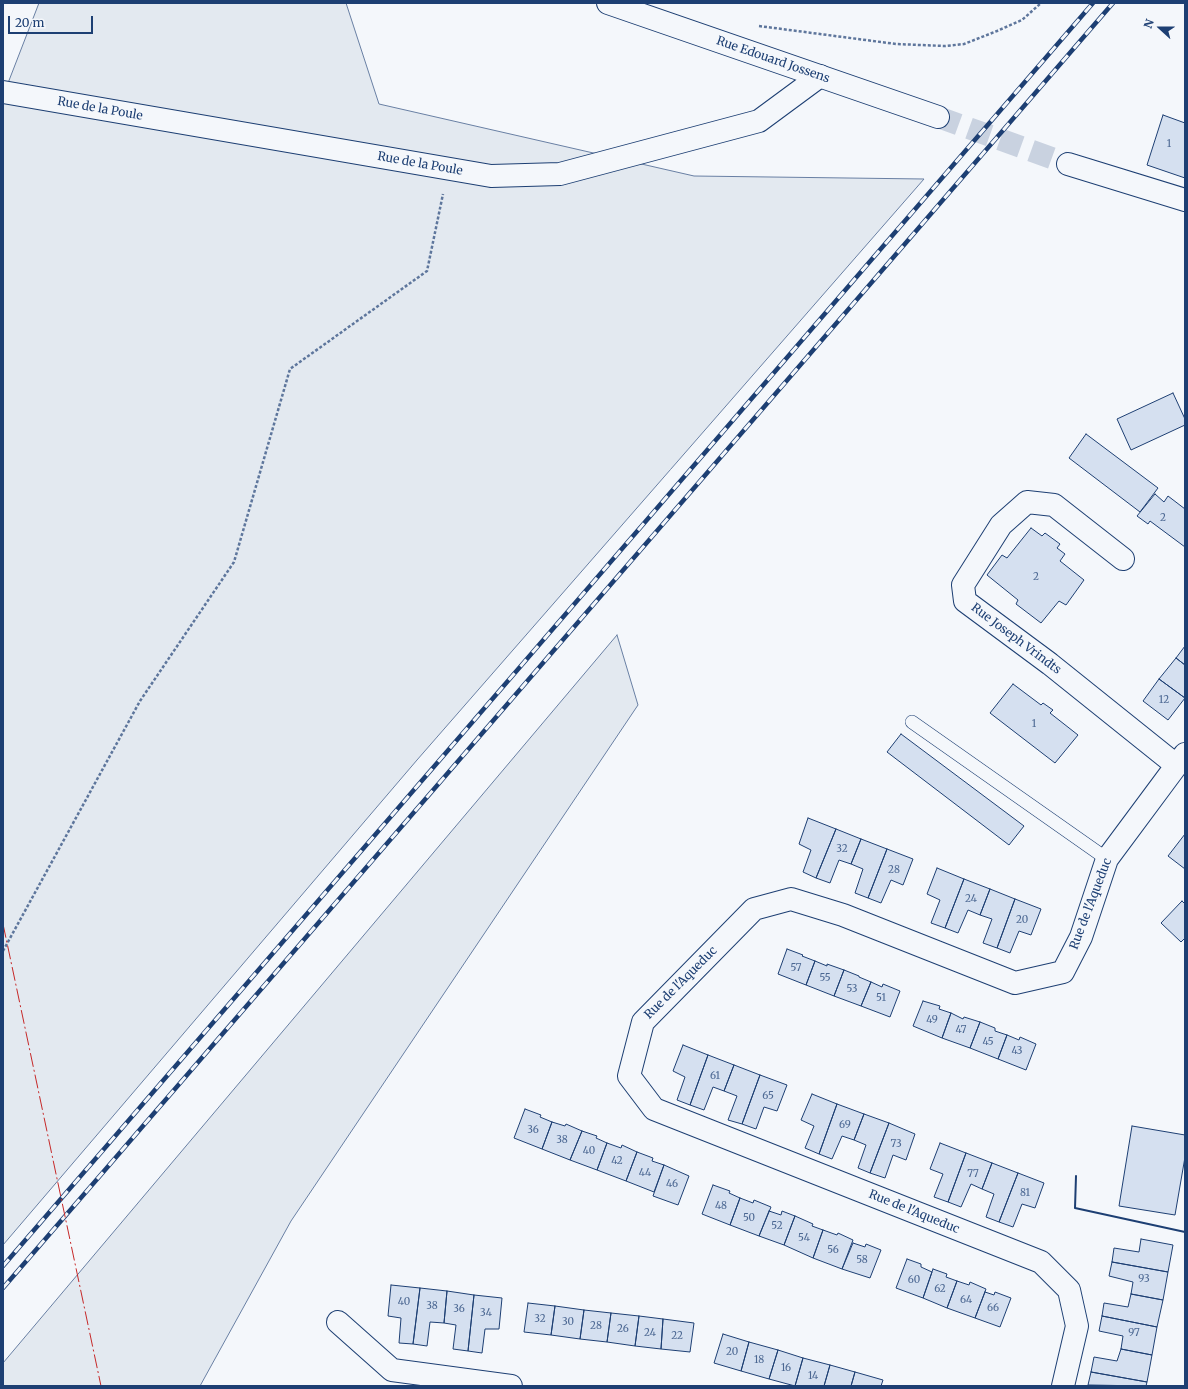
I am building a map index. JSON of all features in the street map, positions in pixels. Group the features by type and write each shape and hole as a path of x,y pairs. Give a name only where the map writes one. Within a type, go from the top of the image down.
{"street":[{"name":"Rue Edouard Jossens","path":"608,3 938,117"},
{"name":"Rue de la Poule","path":"3,92 491,176 560,174 759,121 820,76"},
{"path":"1068,164 1185,200"},
{"name":"Rue Joseph Vrindts","path":"1123,559 1054,505 1027,502 1001,525 984,551 963,585 964,601 1180,760"},
{"name":"Rue de l'Aqueduc","path":"1064,1386 1077,1326 1069,1290 1041,1262 654,1109 629,1076 643,1022 754,909 791,899 843,914 1015,983 1063,972 1081,937 1107,859 1180,760"},
{"path":"338,1322 392,1370 511,1386"}],"lane":[{"path":"912,722 1107,859"}],"path":[{"path":"755,26 896,44 945,46 964,44 1022,20 1041,3"},
{"path":"3,951 140,701 234,562 290,370 427,271 449,169"}],"shaded area":[{"path":"39,3 346,3 379,104 694,176 924,179 417,760 3,1245 3,96"},
{"path":"617,635 638,705 291,1221 200,1386 3,1386 3,1363"}],"building":[{"path":"1163,115 1185,123 1185,178 1147,165"},
{"path":"1173,393 1185,419 1185,425 1131,450 1117,419"},
{"path":"1086,434 1158,488 1140,512 1069,458"},
{"path":"1155,494 1164,502 1168,496 1185,509 1185,547 1150,521 1148,524 1137,516"},
{"path":"1031,528 1042,536 1045,533 1060,544 1057,548 1065,554 1060,561 1084,580 1066,605 1059,601 1041,623 1016,604 1018,600 987,575 1002,555 1007,558"},
{"path":"1185,646 1185,665 1176,658"},
{"path":"1176,658 1185,665 1185,698 1159,679"},
{"path":"1159,679 1185,698 1168,720 1143,701"},
{"path":"1013,684 1041,705 1043,703 1053,710 1050,713 1078,735 1055,763 990,713"},
{"path":"901,734 1024,826 1009,845 887,752"},
{"path":"808,818 836,829 816,878 803,872 811,850 799,844"},
{"path":"836,829 861,839 851,864 839,860 830,883 816,878"},
{"path":"1185,834 1185,869 1168,856"},
{"path":"861,839 887,849 868,898 855,893 863,869 851,864"},
{"path":"887,849 913,859 903,885 891,880 881,903 868,898"},
{"path":"937,868 964,879 945,928 931,923 940,900 927,894"},
{"path":"964,879 990,889 980,915 968,910 958,933 945,928"},
{"path":"990,889 1015,899 997,948 983,943 992,919 980,915"},
{"path":"1015,899 1041,909 1031,935 1019,931 1010,953 997,948"},
{"path":"1182,901 1185,904 1185,938 1181,942 1161,923"},
{"path":"787,949 815,961 806,985 778,974"},
{"path":"815,961 827,966 827,964 844,970 834,996 806,985"},
{"path":"844,970 871,982 861,1006 834,996"},
{"path":"871,982 882,987 883,984 900,991 890,1017 861,1006"},
{"path":"923,1001 940,1006 939,1009 951,1013 942,1038 913,1026"},
{"path":"951,1013 963,1019 964,1017 980,1022 970,1048 942,1038"},
{"path":"980,1022 995,1028 995,1031 1007,1035 998,1059 970,1048"},
{"path":"1007,1035 1019,1040 1020,1037 1036,1044 1026,1070 998,1059"},
{"path":"683,1045 708,1055 690,1105 677,1100 685,1077 673,1071"},
{"path":"708,1055 734,1065 724,1091 713,1087 704,1110 690,1105"},
{"path":"734,1065 760,1075 742,1124 728,1120 737,1096 724,1091"},
{"path":"760,1075 787,1085 777,1111 764,1107 756,1129 742,1124"},
{"path":"812,1094 837,1104 819,1154 805,1148 814,1126 801,1120"},
{"path":"837,1104 864,1114 854,1140 842,1136 832,1159 819,1154"},
{"path":"525,1109 541,1115 540,1117 552,1122 542,1149 514,1138"},
{"path":"864,1114 889,1123 870,1173 858,1168 866,1145 854,1140"},
{"path":"552,1122 565,1126 566,1124 582,1131 570,1160 542,1149"},
{"path":"889,1123 915,1134 906,1160 893,1155 885,1178 870,1173"},
{"path":"1132,1126 1185,1135 1185,1157 1175,1215 1119,1206"},
{"path":"582,1131 597,1136 596,1138 607,1143 597,1170 570,1160"},
{"path":"607,1143 621,1148 622,1145 637,1152 626,1181 597,1170"},
{"path":"940,1143 966,1153 948,1202 934,1197 943,1174 930,1169"},
{"path":"637,1152 653,1158 652,1161 664,1165 654,1192 626,1181"},
{"path":"966,1153 992,1163 982,1189 971,1184 961,1207 948,1202"},
{"path":"992,1163 1018,1173 999,1222 986,1217 994,1194 982,1189"},
{"path":"664,1165 689,1176 678,1205 653,1196"},
{"path":"1018,1173 1044,1183 1035,1208 1022,1204 1013,1227 999,1222"},
{"path":"713,1185 730,1191 729,1193 740,1198 730,1225 702,1214"},
{"path":"740,1198 753,1203 754,1200 771,1207 759,1236 730,1225"},
{"path":"769,1211 781,1215 782,1211 795,1216 784,1245 759,1236"},
{"path":"795,1216 813,1224 812,1226 823,1230 813,1258 784,1245"},
{"path":"823,1230 837,1235 838,1233 853,1240 842,1269 813,1258"},
{"path":"1141,1239 1173,1245 1168,1272 1112,1262 1114,1248 1139,1252"},
{"path":"853,1243 865,1247 866,1244 881,1250 870,1278 842,1269"},
{"path":"907,1259 921,1264 921,1267 932,1272 923,1298 896,1288"},
{"path":"1112,1262 1168,1272 1163,1300 1131,1294 1133,1282 1109,1276"},
{"path":"933,1269 947,1274 946,1277 957,1281 947,1308 923,1298"},
{"path":"957,1281 969,1285 970,1282 986,1289 975,1318 947,1308"},
{"path":"391,1285 420,1288 413,1344 399,1343 401,1318 388,1316"},
{"path":"420,1288 447,1291 444,1323 430,1322 427,1346 413,1344"},
{"path":"447,1291 474,1295 468,1351 453,1349 456,1325 444,1323"},
{"path":"985,1292 994,1295 995,1292 1011,1298 1000,1327 975,1318"},
{"path":"1131,1294 1163,1300 1157,1327 1102,1316 1104,1303 1128,1307"},
{"path":"474,1295 502,1298 499,1329 485,1329 482,1353 468,1351"},
{"path":"528,1303 555,1306 551,1335 524,1332"},
{"path":"555,1306 584,1310 580,1339 551,1335"},
{"path":"584,1310 611,1313 607,1342 580,1339"},
{"path":"611,1313 639,1316 635,1346 607,1342"},
{"path":"639,1316 663,1319 661,1349 635,1346"},
{"path":"1102,1316 1157,1327 1152,1355 1121,1349 1123,1336 1099,1331"},
{"path":"663,1319 694,1323 690,1352 661,1349"},
{"path":"723,1334 749,1342 741,1371 714,1363"},
{"path":"749,1342 778,1350 769,1379 741,1371"},
{"path":"1121,1349 1152,1355 1147,1382 1091,1372 1094,1357 1117,1361"},
{"path":"778,1350 803,1358 795,1386 769,1379"},
{"path":"803,1358 830,1365 824,1386 795,1386"},
{"path":"830,1365 855,1372 851,1386 824,1386"},
{"path":"855,1372 883,1380 881,1386 851,1386"},
{"path":"1091,1372 1147,1382 1146,1386 1088,1385"}],"tunnel":[{"path":"938,117 1068,164"}],"railway":[{"path":"3,1266 1093,3"},
{"path":"3,1288 1113,3"}],"wall":[{"path":"1076,1176 1075,1208 1185,1232"}],"power":[{"path":"3,924 101,1386"}]}
